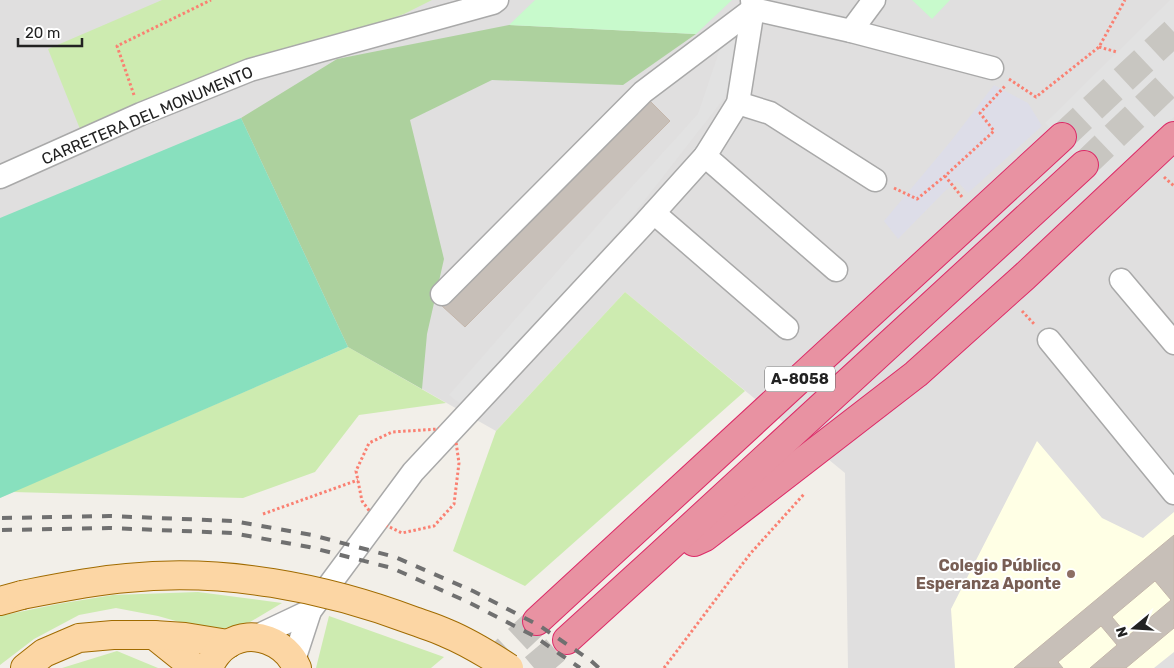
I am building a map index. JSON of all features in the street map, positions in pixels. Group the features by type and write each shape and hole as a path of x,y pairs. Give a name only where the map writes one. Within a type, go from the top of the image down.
{"highway":[{"path":"656,559 705,537 916,374 1024,277 1174,136"},
{"name":"A-8058","path":"537,621 1062,137"},
{"name":"A-8058","path":"566,640 1084,165"}],"main road":[{"path":"11,598 74,584 128,578 185,575 233,578 280,584 336,595 394,613 446,633 509,668"},
{"path":"24,668 44,654 79,638 113,635 154,635 185,637 228,644"},
{"path":"154,635 195,668"},
{"path":"208,668 215,655 228,644 241,638 255,637 270,640 284,649 295,664"}],"street":[{"name":"CARRETERA DEL MONUMENTO","path":"0,177 141,114 250,70 492,3 497,0"},
{"path":"851,31 874,0"},
{"path":"752,4 1002,74"},
{"path":"295,664 310,611 413,472 705,156 738,103 752,4"},
{"path":"442,294 643,92 752,4"},
{"path":"738,103 770,113 876,180"},
{"path":"705,156 836,270"},
{"path":"654,213 787,328"},
{"path":"1122,280 1174,342"},
{"path":"1049,340 1174,493"},
{"path":"255,637 310,611"}],"path":[{"path":"141,114 117,46 211,0"},
{"path":"876,180 917,199 994,131 980,114 1002,74 1036,97 1099,47 1125,0"},
{"path":"1099,47 1117,52"},
{"path":"1160,173 1174,186"},
{"path":"945,176 957,190"},
{"path":"263,514 358,480"},
{"path":"664,668 750,554 808,490"}],"shaded area":[{"path":"0,0 1174,0 1174,668 848,668 845,473 625,292 496,431 348,347 0,498"},
{"path":"1170,0 1174,0 1174,117 1103,185 1045,123"},
{"path":"738,39 725,97 633,215 462,405 449,395 698,114 722,43"},
{"path":"994,85 1028,103 1042,126 968,193 957,181 898,239 884,221 951,141"},
{"name":"Colegio Público Esperanza Aponte","path":"1037,441 1102,518 1143,538 1174,512 1174,652 1154,668 955,668 951,609"}],"green space":[{"path":"162,0 432,0 404,14 270,64 84,139 48,49"},
{"path":"535,0 732,0 696,34 509,25"},
{"path":"912,0 950,0 932,19"},
{"path":"509,25 696,34 623,85 492,80 410,120 444,259 427,334 422,389 348,347 241,118 337,59"},
{"path":"241,118 348,347 0,498 0,218"},
{"path":"625,292 745,391 525,586 453,551 496,431"},
{"path":"348,347 446,403 359,415 315,472 243,498 12,492"},
{"path":"198,592 282,603 250,622 221,629 190,625 158,616 116,608 79,615 34,639 0,665 0,616 113,595"},
{"path":"329,616 444,657 431,668 316,668"},
{"path":"117,651 158,668 62,668"}],"building":[{"path":"645,96 670,121 465,327 442,306"},
{"path":"1174,535 1174,628 1126,668 1090,668 1117,645 1101,626 1058,662 1063,668 1014,668","holes":["1155,581 1171,600 1128,636 1112,617"]}],"tunnel":[{"path":"1062,137 1174,32"},
{"path":"1084,165 1174,79"},
{"path":"487,668 537,621"},
{"path":"534,668 567,640"}],"railway":[{"path":"2,518 109,516 233,521 312,535 395,557 473,591 540,626 599,668"},
{"path":"2,530 109,528 232,533 309,547 392,568 468,602 534,636 580,668"}],"place":[{"name":"Colegio Público Esperanza Aponte","path":"1071,574"}]}
